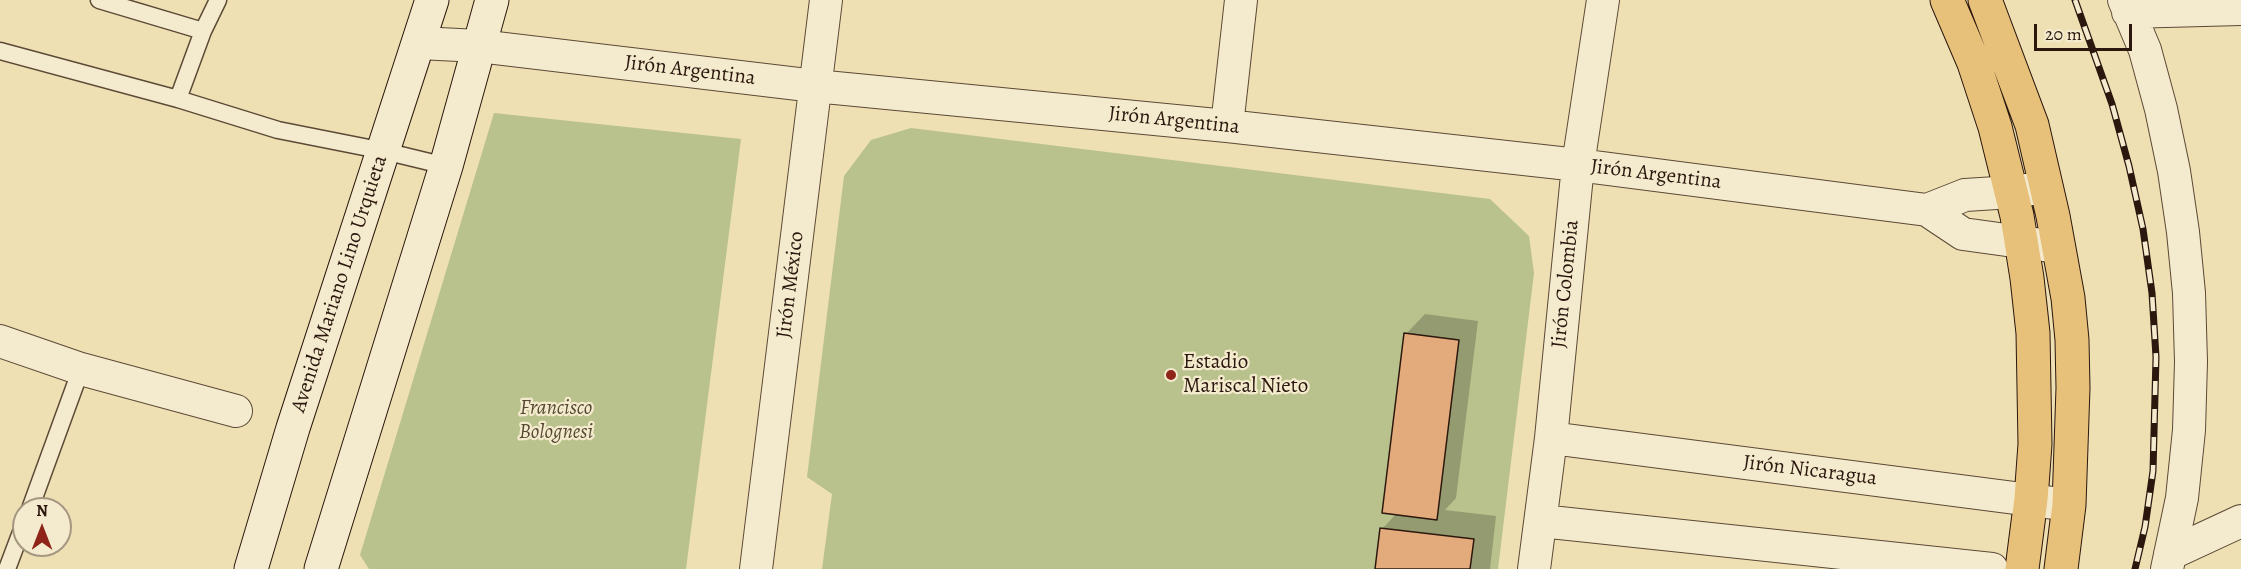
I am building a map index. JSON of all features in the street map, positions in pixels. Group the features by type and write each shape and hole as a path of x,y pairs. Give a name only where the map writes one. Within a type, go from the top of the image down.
{"highway":[{"path":"1947,0 1977,74 1995,127 2022,241 2033,333 2035,388 2035,444 2022,569"},
{"path":"1985,0 2032,125 2068,298 2073,388 2069,505 2061,569"}],"main road":[{"name":"Avenida Mariano Lino Urquieta","path":"251,569 293,428 432,0"},
{"path":"321,569 446,166 492,0"}],"street":[{"name":"Jirón México","path":"756,569 826,0"},
{"path":"1227,126 1240,0"},
{"name":"Jirón Colombia","path":"1534,569 1551,438 1578,165 1603,0"},
{"path":"2169,562 2182,498 2189,430 2191,362 2189,293 2174,171 2161,110 2145,50 2126,6 2241,9"},
{"name":"Jirón Argentina","path":"419,43 479,46 815,86 1227,126 1578,165 1927,210 1963,234 2057,247"},
{"name":"Jirón Argentina","path":"1927,210 1965,195 2046,187"},
{"path":"0,341 81,369 236,411"},
{"name":"Jirón Nicaragua","path":"1551,438 2069,505"},
{"path":"1541,521 1992,569"},
{"path":"2169,562 2241,521"}],"lane":[{"path":"99,0 203,31"},
{"path":"178,99 203,31 218,0"},
{"path":"0,51 178,99 278,130 446,166"},
{"path":"34,497 81,369"}],"green space":[{"name":"Francisco Bolognesi","path":"494,113 741,139 686,569 369,569 360,555"},
{"name":"Estadio Mariscal Nieto","path":"911,128 1490,199 1529,236 1534,273 1498,569 822,569 832,494 807,477 844,176 871,140"}],"building":[{"path":"1404,333 1459,340 1437,520 1382,513"},
{"path":"1380,528 1474,539 1470,569 1375,569"}],"railway":[{"path":"2075,0 2112,104 2129,166 2143,229 2152,293 2156,357 2153,471 2145,527 2135,569"}],"place":[{"name":"Estadio Mariscal Nieto","path":"1171,375"}]}
